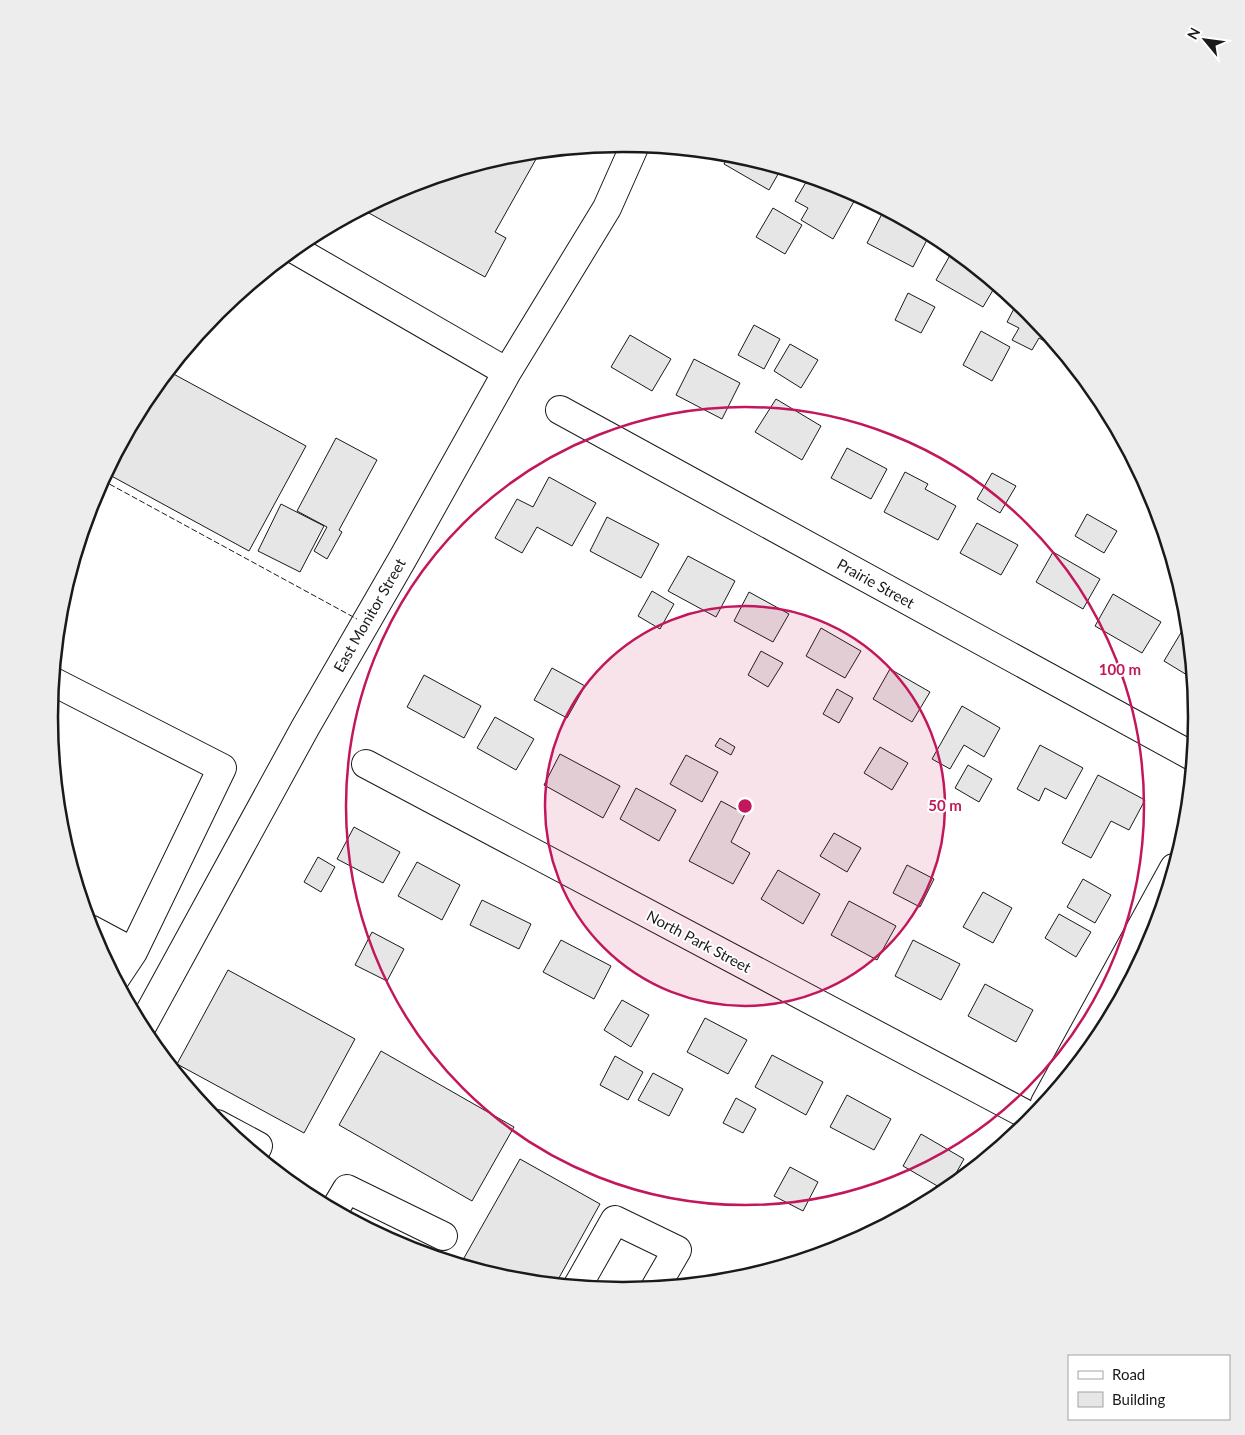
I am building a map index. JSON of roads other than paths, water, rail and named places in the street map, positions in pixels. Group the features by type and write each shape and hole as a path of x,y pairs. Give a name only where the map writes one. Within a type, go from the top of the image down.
{"street":[{"name":"East Monitor Street","path":"146,1020 305,728 507,372 607,208 632,153"},
{"path":"301,253 507,372"},
{"name":"Prairie Street","path":"560,410 1186,753"},
{"path":"59,685 222,768 133,952 119,973"},
{"name":"North Park Street","path":"366,764 1025,1114"},
{"path":"1061,1073 1159,895"},
{"path":"102,935 133,952"},
{"path":"337,1205 347,1189 443,1236"},
{"path":"581,1281 615,1220 677,1250 659,1281"}]}
